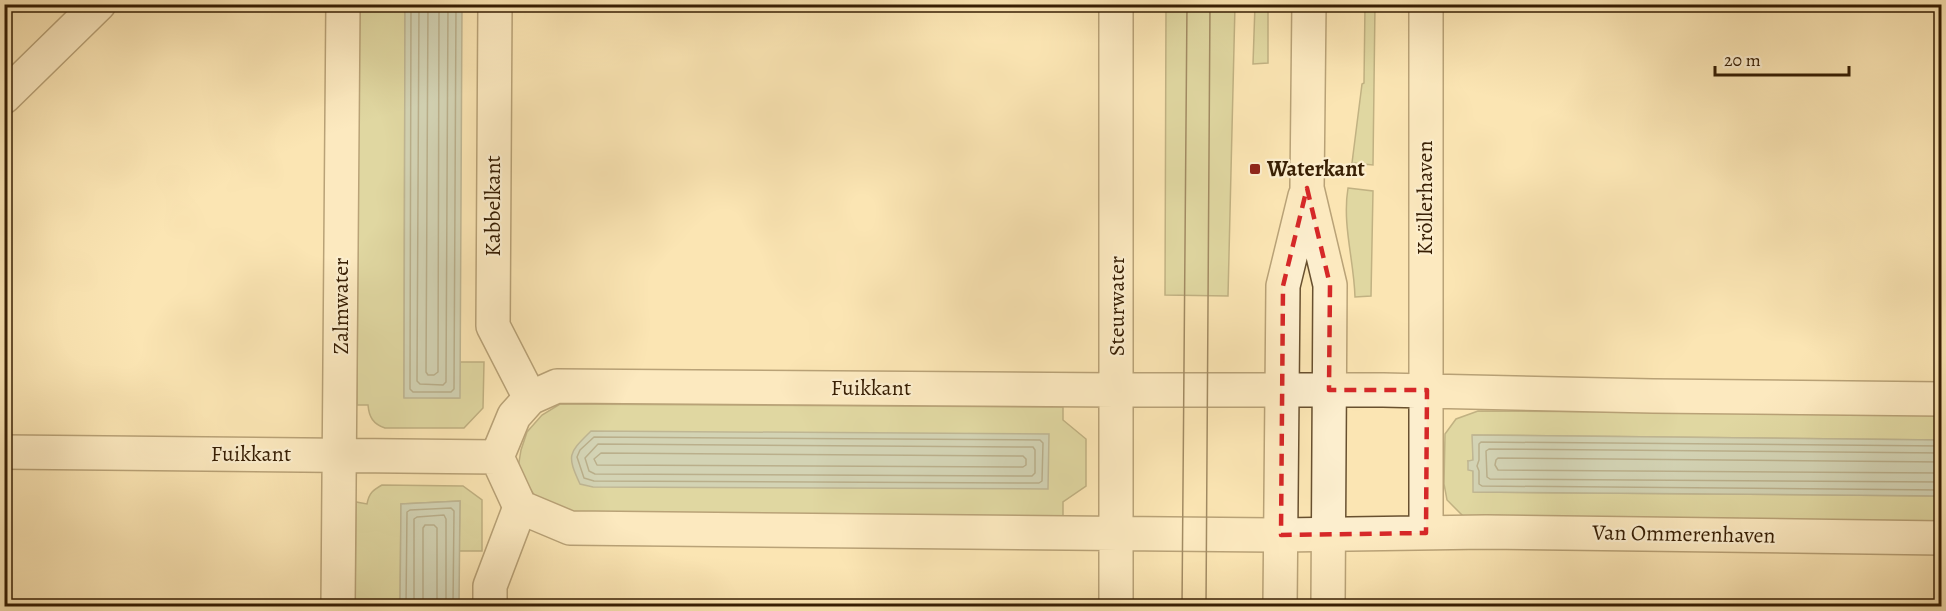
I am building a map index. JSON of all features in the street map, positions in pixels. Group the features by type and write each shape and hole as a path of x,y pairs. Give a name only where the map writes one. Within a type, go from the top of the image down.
{"street":[{"path":"4,97 99,4"},
{"name":"Zalmwater","path":"338,606 343,4"},
{"name":"Kabbelkant","path":"495,4 493,326 530,398"},
{"name":"Steurwater","path":"1116,4 1116,606"},
{"path":"1280,606 1283,286 1307,188 1309,4"},
{"name":"Kröllerhaven","path":"1426,4 1427,390"},
{"path":"1307,188 1330,285 1328,606"},
{"name":"Fuikkant","path":"4,452 497,457 514,416 530,398 557,386 1329,390"},
{"path":"1329,390 1941,399"},
{"path":"1426,533 1427,390"},
{"path":"497,457 520,507 570,528 1281,535"},
{"path":"490,606 490,586 520,507"},
{"name":"Van Ommerenhaven","path":"1281,535 1485,532 1941,538"}],"highlighted area":[{"path":"1307,188 1330,285 1329,390 1427,390 1426,533 1281,535 1283,286"}],"green space":[{"path":"359,5 405,5 404,397 459,398 460,362 484,362 483,408 464,428 385,428 372,419 368,405 357,405"},
{"path":"1166,5 1235,5 1228,296 1165,295"},
{"path":"1255,5 1268,5 1268,63 1253,64"},
{"path":"1365,5 1375,5 1373,165 1352,163 1362,84 1364,83"},
{"path":"1348,188 1373,191 1371,296 1355,297 1346,215"},
{"path":"560,404 1063,407 1063,420 1086,439 1086,486 1063,502 1063,516 572,513 538,501 518,468 527,432 542,415"},
{"path":"1478,411 1941,414 1941,440 1473,435 1473,461 1468,461 1473,471 1474,492 1941,496 1941,521 1464,517 1447,500 1444,484 1445,434 1456,419"},
{"path":"382,485 463,486 482,500 482,551 459,551 460,501 401,504 400,606 355,606 356,502 367,504 372,492"}],"water":[{"path":"405,5 462,5 460,398 404,398"},
{"path":"591,431 1049,434 1048,489 593,487 580,484 572,460 574,450"},
{"path":"1472,435 1941,440 1941,496 1473,492 1473,471 1468,470 1468,461 1473,460"},
{"path":"460,501 459,606 400,606 401,504"}],"tram line":[{"path":"1182,606 1187,4"},
{"path":"1206,606 1210,4"}],"place":[{"name":"Waterkant","path":"1255,169"}]}
